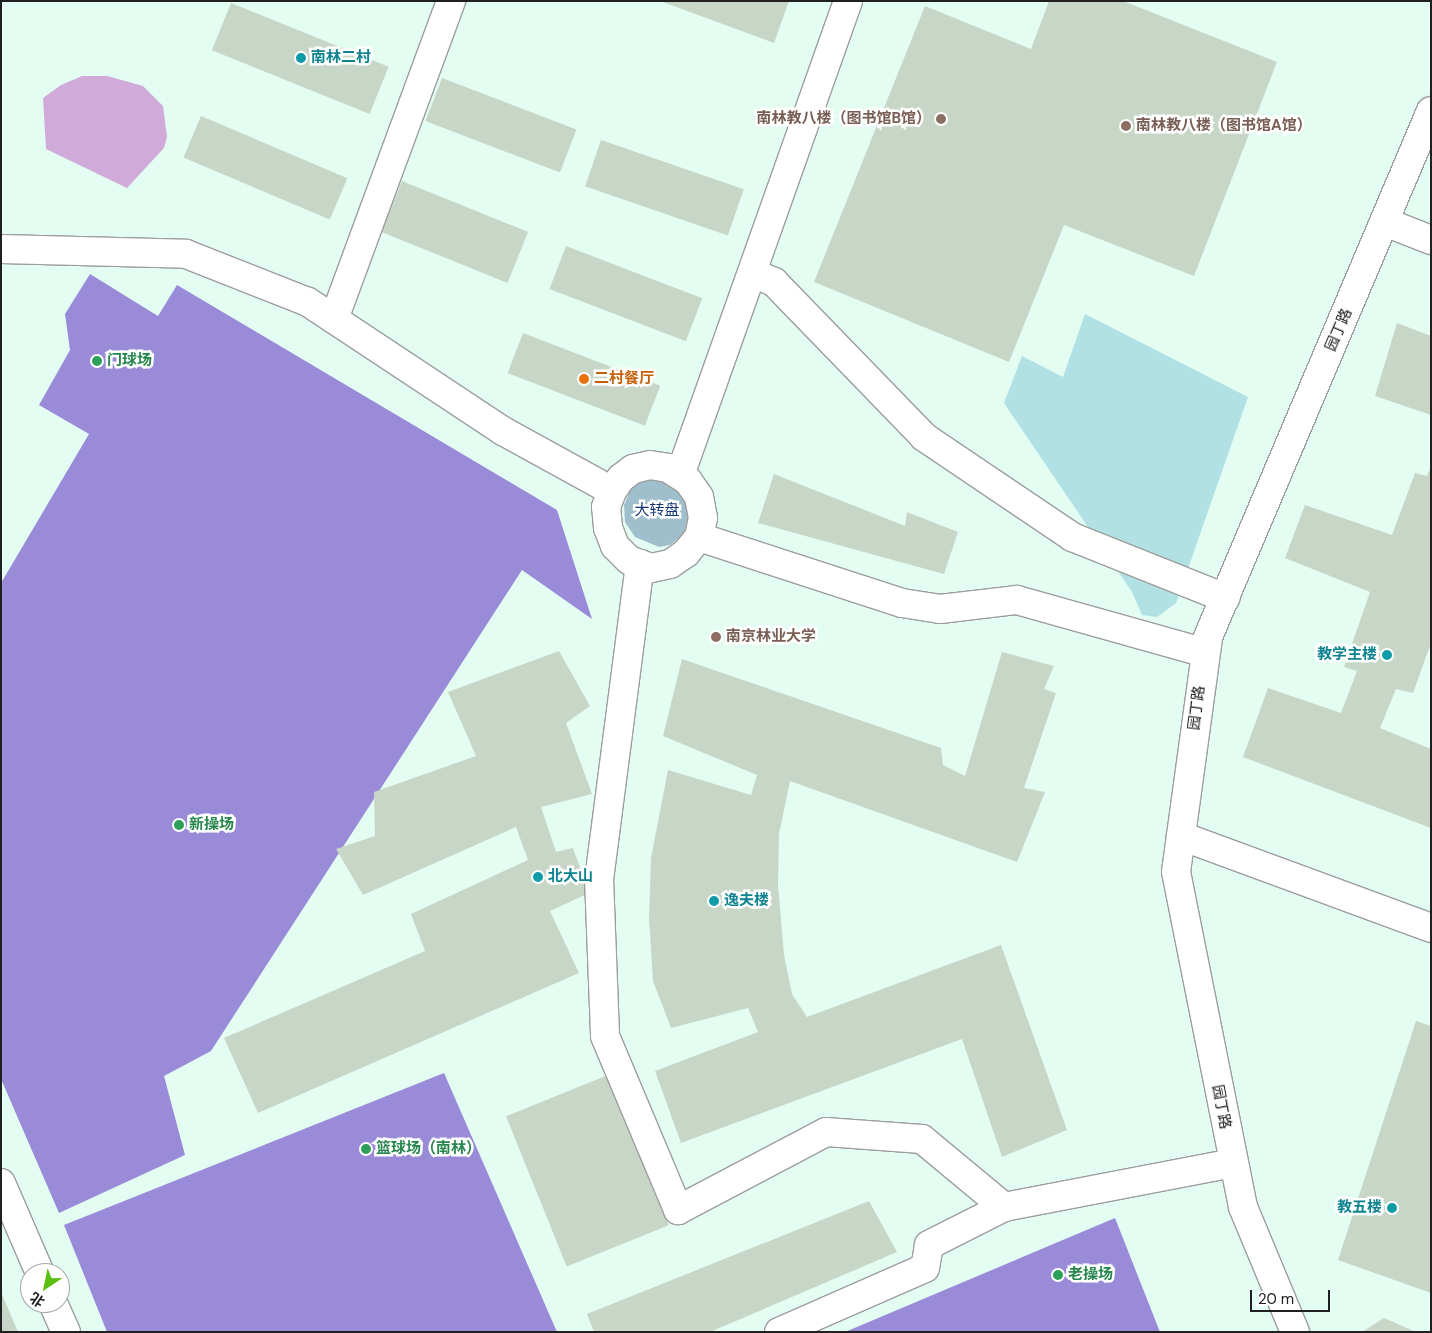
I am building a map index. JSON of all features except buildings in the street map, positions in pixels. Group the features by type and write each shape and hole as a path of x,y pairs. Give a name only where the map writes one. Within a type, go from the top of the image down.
{"lane":[{"path":"334,319 451,1"},
{"path":"680,476 848,1"},
{"name":"园丁路","path":"1295,1332 1243,1207 1232,1163 1176,872 1208,637 1431,111"},
{"path":"1385,222 1431,240"},
{"path":"1,249 186,254 308,302 503,431 612,491"},
{"path":"752,273 774,282 924,437 1072,537 1225,598"},
{"path":"650,465 668,468 680,476 699,497 704,518 699,537 686,553 670,564 650,568 629,560 615,546 608,528 606,507 612,491 627,473 650,465"},
{"path":"699,537 902,603 940,609 1017,600 1205,653"},
{"path":"640,564 599,878 605,1036 678,1210 826,1132 922,1139 1004,1207"},
{"path":"1181,836 1431,928"},
{"path":"779,1332 925,1268 929,1245 1004,1207 1232,1163"},
{"path":"1,1182 36,1263"},
{"path":"57,1313 66,1332"}],"shaded area":[{"name":"南京林业大学","path":"1,1 1431,1 1431,1332 1,1332"},
{"path":"82,76 107,76 143,86 163,106 167,137 164,148 127,188 46,149 43,98 61,85"},
{"name":"新操场","path":"90,274 158,316 177,285 557,510 592,619 522,570 211,1051 164,1076 185,1155 59,1213 1,1079 1,583 89,434 39,405 70,350 65,314"},
{"path":"1085,314 1248,397 1176,603 1157,617 1142,615 1132,592 1004,403 1022,356 1063,377"},
{"name":"篮球场（南林）","path":"444,1073 557,1332 107,1332 64,1225"},
{"name":"老操场","path":"1115,1218 1160,1332 845,1332"}],"green space":[{"name":"大转盘","path":"662,476 685,493 690,520 684,534 670,545 659,547 635,537 625,522 624,505 631,488 647,478"}],"place":[{"name":"南林二村","path":"301,58"},
{"name":"南林教八楼（图书馆B馆）","path":"941,119"},
{"name":"南林教八楼（图书馆A馆）","path":"1126,126"},
{"name":"门球场","path":"97,361"},
{"name":"二村餐厅","path":"584,379"},
{"name":"南京林业大学","path":"716,637"},
{"name":"教学主楼","path":"1387,655"},
{"name":"新操场","path":"179,825"},
{"name":"北大山","path":"538,877"},
{"name":"逸夫楼","path":"714,901"},
{"name":"篮球场（南林）","path":"366,1149"},
{"name":"教五楼","path":"1392,1208"},
{"name":"老操场","path":"1058,1275"}]}
